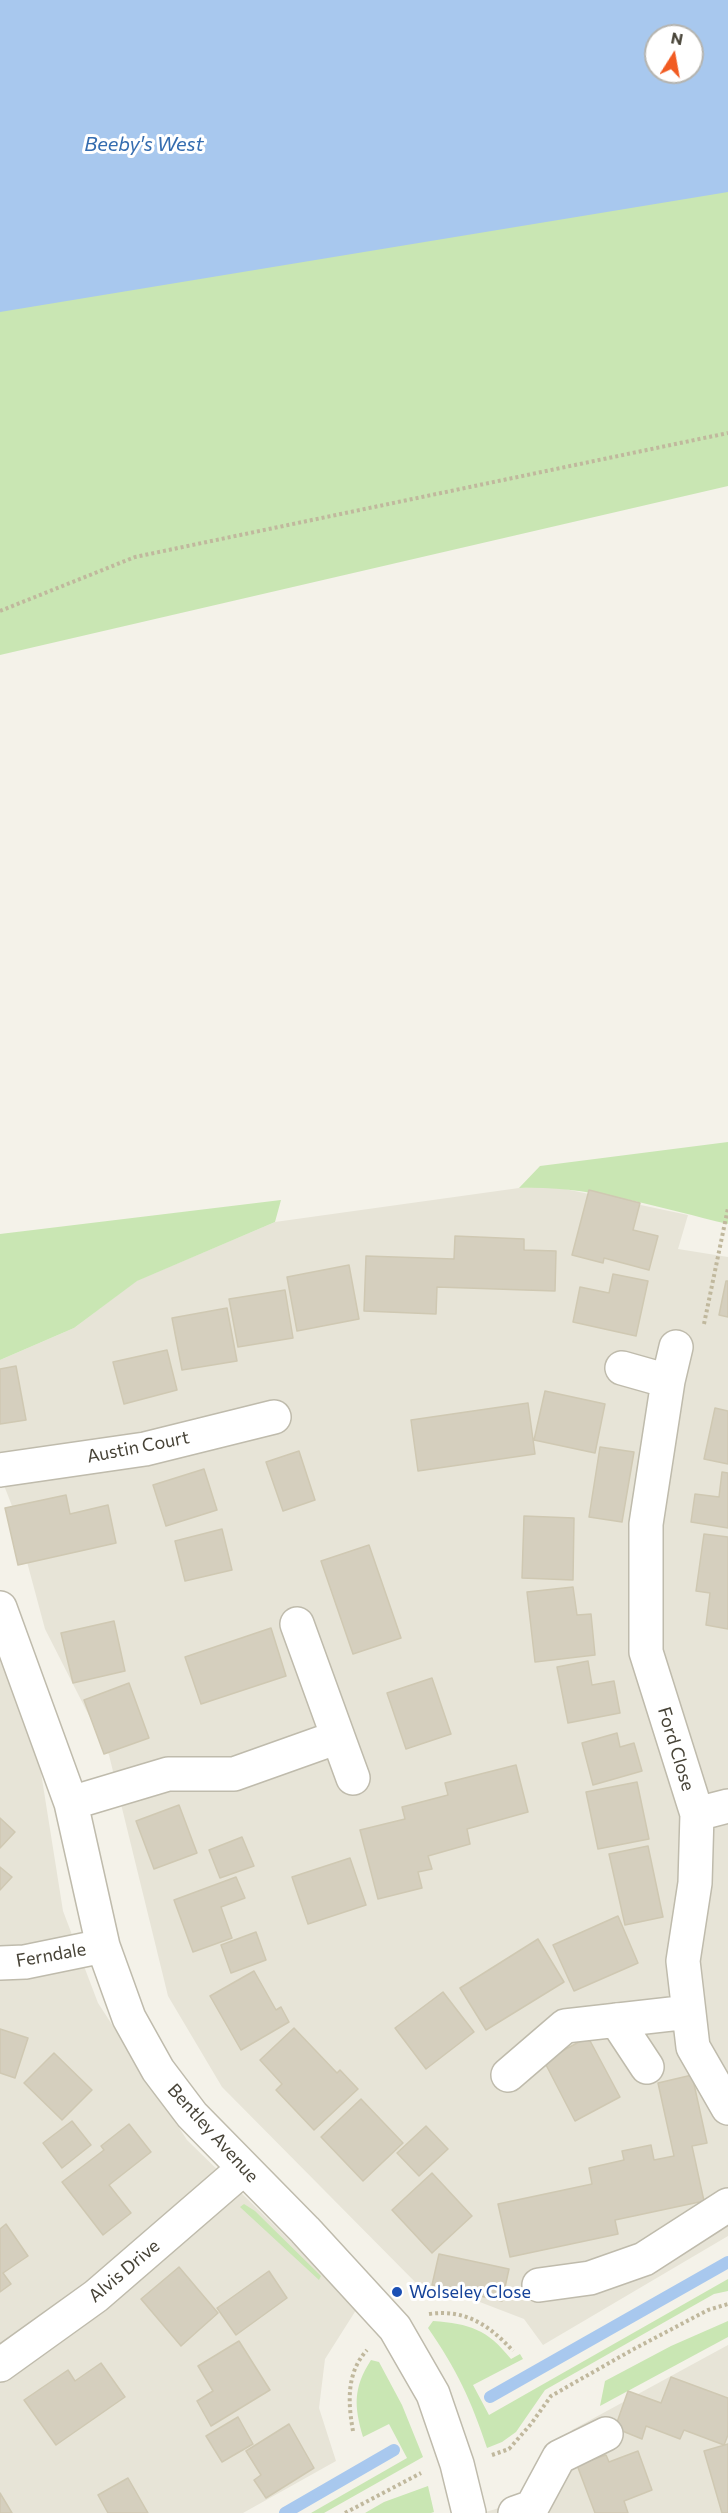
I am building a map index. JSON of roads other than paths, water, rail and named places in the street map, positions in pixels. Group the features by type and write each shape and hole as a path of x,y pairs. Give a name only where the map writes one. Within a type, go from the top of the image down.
{"street":[{"name":"Ford Close","path":"684,1335 668,1381 646,1524 646,1652 697,1815 695,1883 683,1961 693,2047 728,2108"},
{"path":"621,1368 668,1381"},
{"name":"Austin Court","path":"0,1470 145,1449 274,1417"},
{"name":"Bentley Avenue","path":"0,1608 71,1803 103,1946 129,2018 158,2070 192,2115 305,2230 394,2328 433,2394 457,2464 469,2513"},
{"path":"297,1624 353,1778"},
{"path":"71,1803 168,1774 234,1774 338,1737"},
{"path":"697,1815 728,1806"},
{"name":"Ferndale","path":"0,1963 25,1962 103,1946"},
{"path":"508,2075 558,2015 616,2020 689,2012"},
{"path":"616,2020 647,2067"},
{"name":"Alvis Drive","path":"0,2365 96,2296 243,2169"},
{"path":"539,2285 590,2278 644,2259 728,2205"},
{"path":"514,2513 532,2507 560,2457 606,2434"}],"water":[{"name":"Beeby's West","path":"0,0 728,0 728,192 0,312"}],"waterway":[{"path":"490,2397 728,2262"},
{"path":"285,2513 394,2450"}],"place":[{"name":"Wolseley Close","path":"397,2292"}]}
